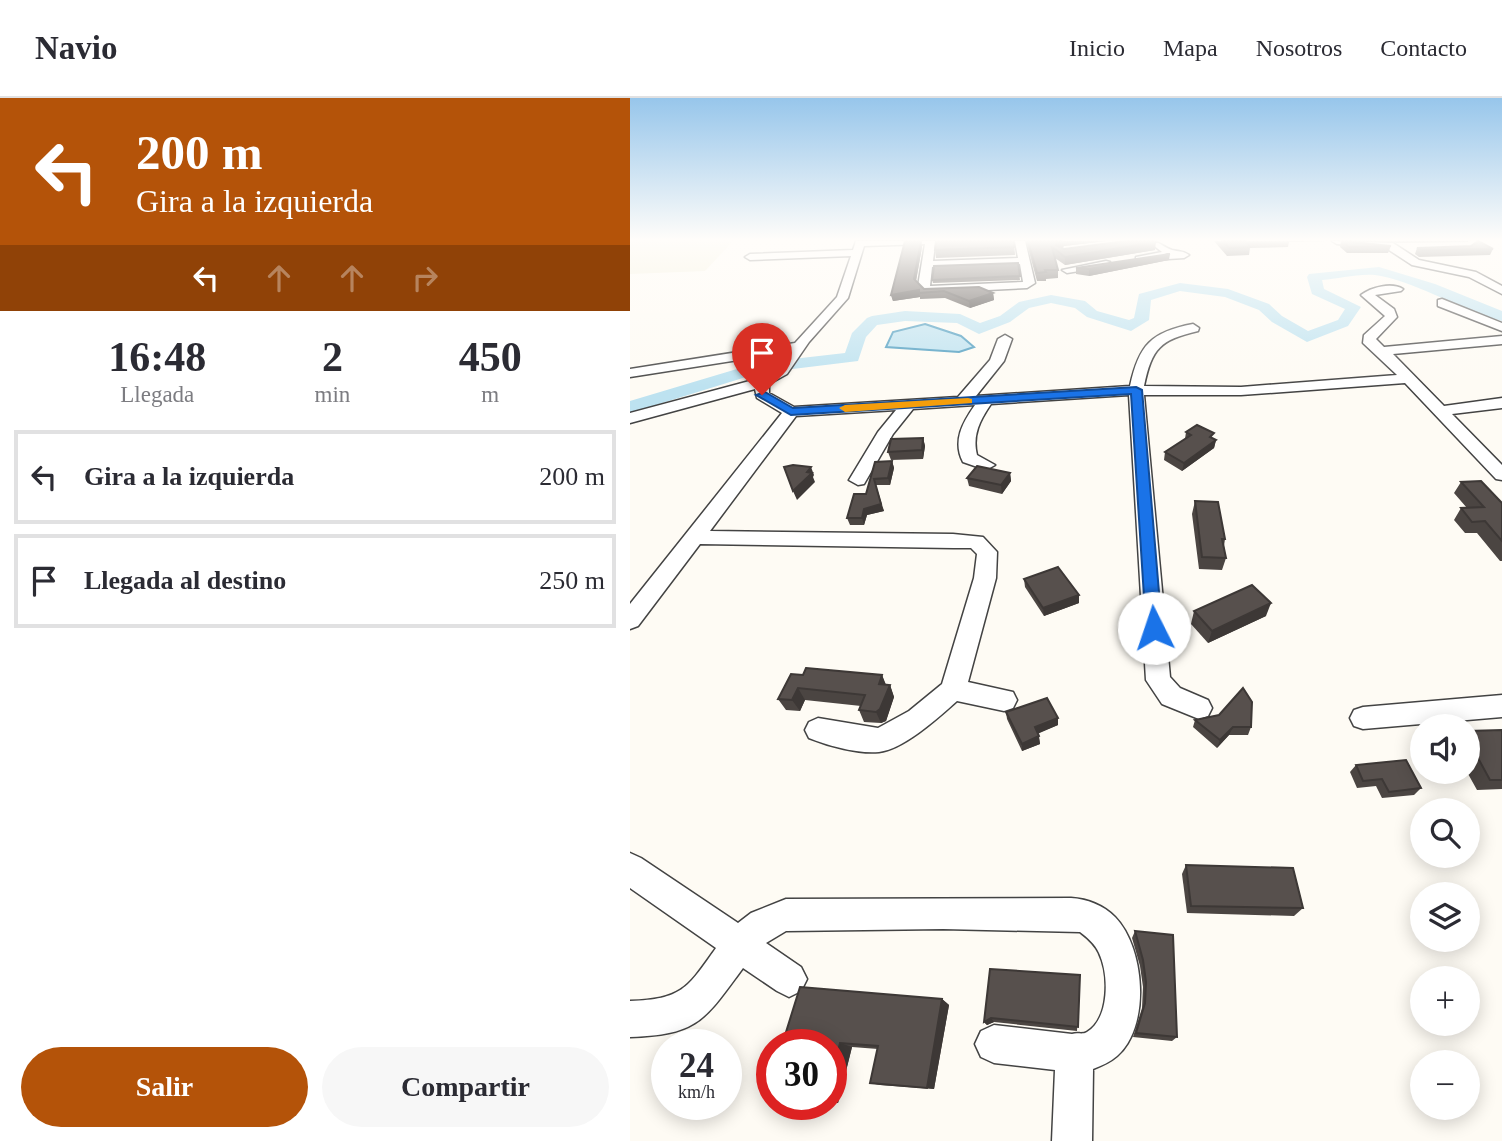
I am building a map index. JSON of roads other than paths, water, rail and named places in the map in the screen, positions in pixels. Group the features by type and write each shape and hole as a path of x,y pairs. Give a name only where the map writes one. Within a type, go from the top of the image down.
{"street":[{"path":"630,418 762,382 782,371 842,298 845,290"},
{"path":"927,290 954,290"},
{"path":"1392,290 1367,295 1390,312 1391,317 1369,338 1370,343 1440,411 1494,457 1502,475"},
{"path":"1442,303 1502,327"},
{"path":"1193,328 1164,336 1148,348 1136,390 1158,680 1171,696 1199,708"},
{"path":"963,401 997,361 1005,339"},
{"path":"1382,352 1502,341"},
{"path":"630,373 797,352"},
{"path":"762,382 762,395 791,412 1136,390 1241,391 1408,378"},
{"path":"986,400 967,432 966,448 970,458 986,465"},
{"path":"1440,411 1502,403"},
{"path":"858,480 886,432 909,404"},
{"path":"630,620 791,412"},
{"path":"696,537 976,542 987,552 985,578 953,690 918,719 881,740 866,740 818,730"},
{"path":"953,690 1004,700"},
{"path":"1363,718 1502,706"},
{"path":"630,869 789,979"},
{"path":"630,1019 653,1021 680,1012 703,998 757,927 786,915 1001,913 1086,917 1101,925 1114,942 1123,976 1119,1021 1105,1042 1087,1053 993,1044"},
{"path":"1072,1141 1072,1084 1076,1051"}],"water":[{"path":"925,324 961,336 974,347 959,352 886,347 893,332"}],"waterway":[{"path":"630,407 757,368 852,357 858,336 872,321 905,316 960,319 979,329 1005,319 1024,305 1051,299 1080,304 1092,314 1131,326 1141,320 1144,297 1170,290"},
{"path":"1201,290 1228,293 1264,307 1277,319 1307,337 1343,323 1354,307 1317,290"},
{"path":"1436,290 1486,312 1502,316"}]}
